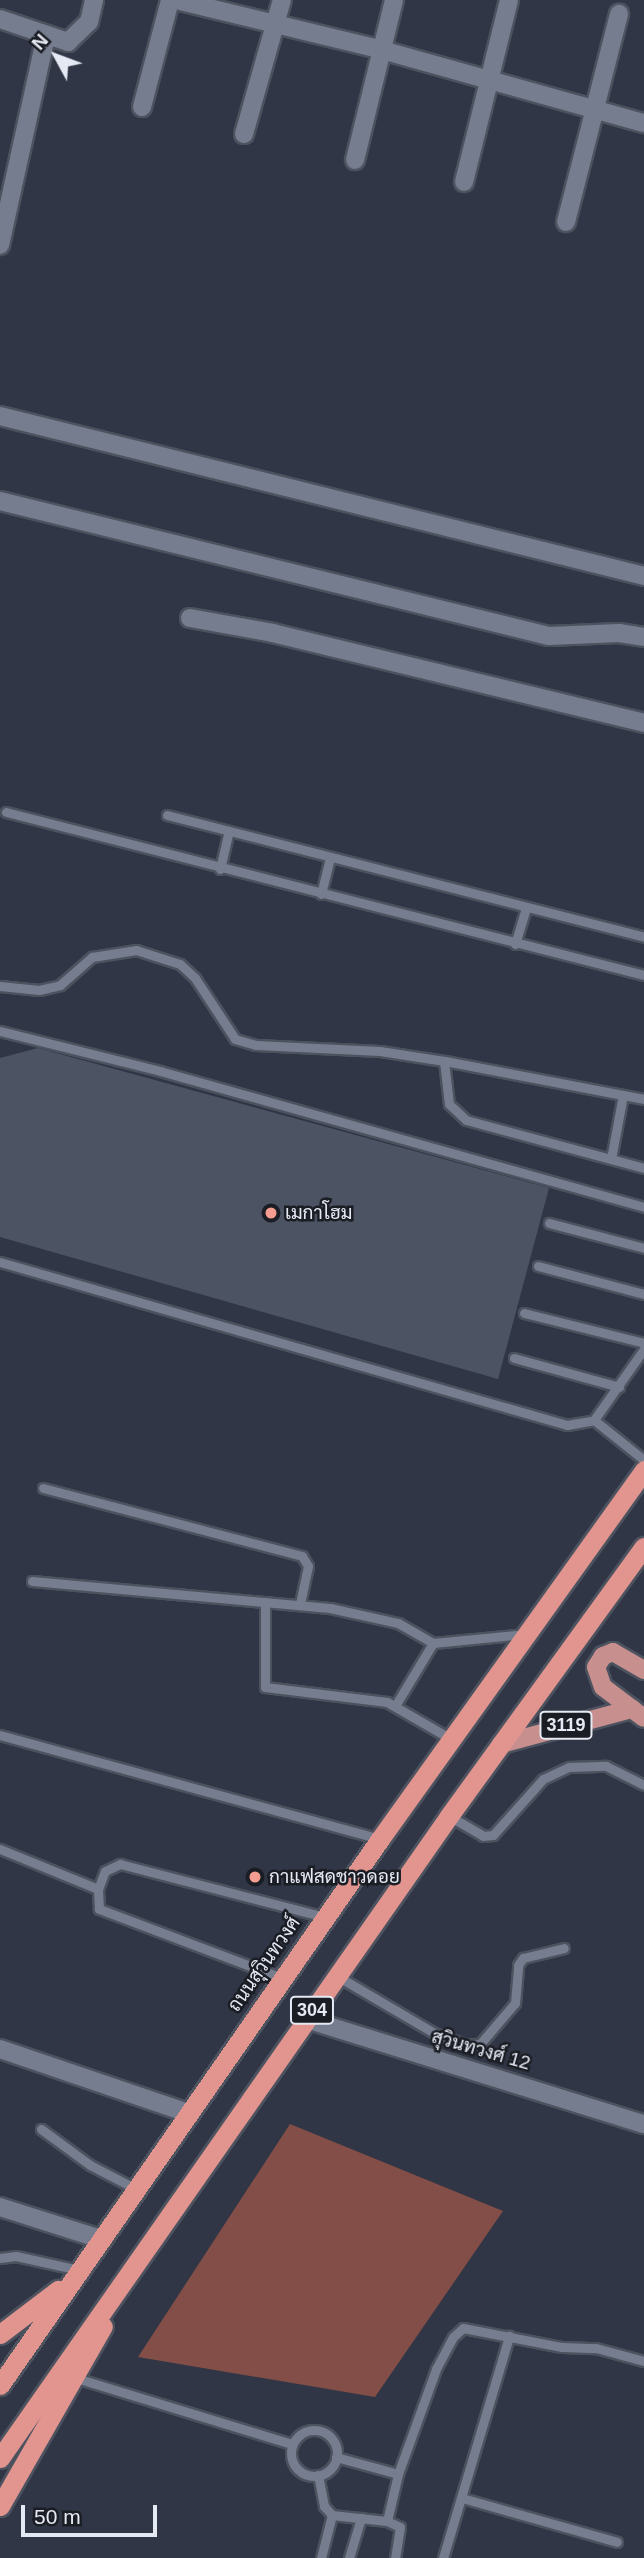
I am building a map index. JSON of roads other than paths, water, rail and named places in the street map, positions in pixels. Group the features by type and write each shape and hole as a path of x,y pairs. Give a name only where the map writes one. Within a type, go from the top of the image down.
{"highway":[{"name":"ถนนสุวินทวงศ์","path":"0,2385 282,1978 644,1470"},
{"name":"304","path":"0,2458 124,2277 449,1816 644,1547"},
{"path":"0,2334 76,2275"},
{"path":"0,2506 76,2378 124,2277"}],"main road":[{"path":"638,1713 603,1687 596,1667 603,1656 613,1652 644,1670"},
{"name":"3119","path":"501,1744 638,1713"}],"street":[{"path":"0,19 47,35 75,40 89,22 94,0"},
{"path":"142,107 170,0"},
{"path":"177,0 382,50 644,123"},
{"path":"244,134 282,0"},
{"path":"355,160 394,0"},
{"path":"464,182 485,80 509,0"},
{"path":"566,222 618,14"},
{"path":"0,245 47,35"},
{"path":"0,416 644,576"},
{"path":"0,501 549,636 619,633 644,637"},
{"path":"190,618 644,723"},
{"name":"สุวินทวงศ์ 12","path":"306,2019 644,2124"},
{"path":"0,2049 188,2113"},
{"path":"0,2207 100,2239"}],"lane":[{"path":"6,812 220,869 644,975"},
{"path":"167,815 644,937"},
{"path":"220,869 229,831"},
{"path":"321,894 330,857"},
{"path":"515,944 526,908"},
{"path":"0,986 50,988 60,985 92,957 136,950 180,964 195,978 235,1039 256,1045 380,1051 644,1099"},
{"path":"0,1031 201,1082 644,1207"},
{"path":"444,1061 449,1104 467,1120 644,1168"},
{"path":"611,1159 623,1095"},
{"path":"549,1223 644,1248"},
{"path":"0,1262 567,1425 594,1420 644,1349"},
{"path":"538,1266 644,1294"},
{"path":"524,1313 644,1343"},
{"path":"514,1358 619,1387"},
{"path":"594,1420 644,1460"},
{"path":"43,1488 302,1556 308,1566 300,1605"},
{"path":"32,1581 300,1605 382,1618 433,1643 526,1633"},
{"path":"265,1602 265,1687 395,1706 451,1739"},
{"path":"395,1706 433,1643"},
{"path":"0,1735 380,1839"},
{"path":"449,1816 483,1836 493,1835 543,1779 569,1767 606,1766 644,1784"},
{"path":"0,1849 97,1889"},
{"path":"282,1978 108,1914 96,1903 97,1889 105,1871 120,1864 325,1917"},
{"path":"337,1976 434,2033 464,2044 481,2044 515,2003 517,1965 523,1958 564,1948"},
{"path":"41,2129 90,2165 136,2189"},
{"path":"0,2258 16,2256 76,2275"},
{"path":"387,2521 398,2474 453,2337 463,2328 475,2327 509,2336 596,2348 644,2361"},
{"path":"443,2558 509,2336"},
{"path":"76,2378 292,2444"},
{"path":"322,2431 332,2438 336,2457 331,2468 318,2475 308,2475 293,2463 292,2444 300,2435 322,2431"},
{"path":"336,2457 398,2474"},
{"path":"318,2475 324,2506 332,2515 387,2521 402,2532 395,2558"},
{"path":"462,2498 617,2542"},
{"path":"321,2558 332,2515"},
{"path":"349,2558 361,2518"}],"place":[{"name":"เมกาโฮม","path":"271,1213"},
{"name":"กาแฟสดชาวดอย","path":"255,1877"}]}
